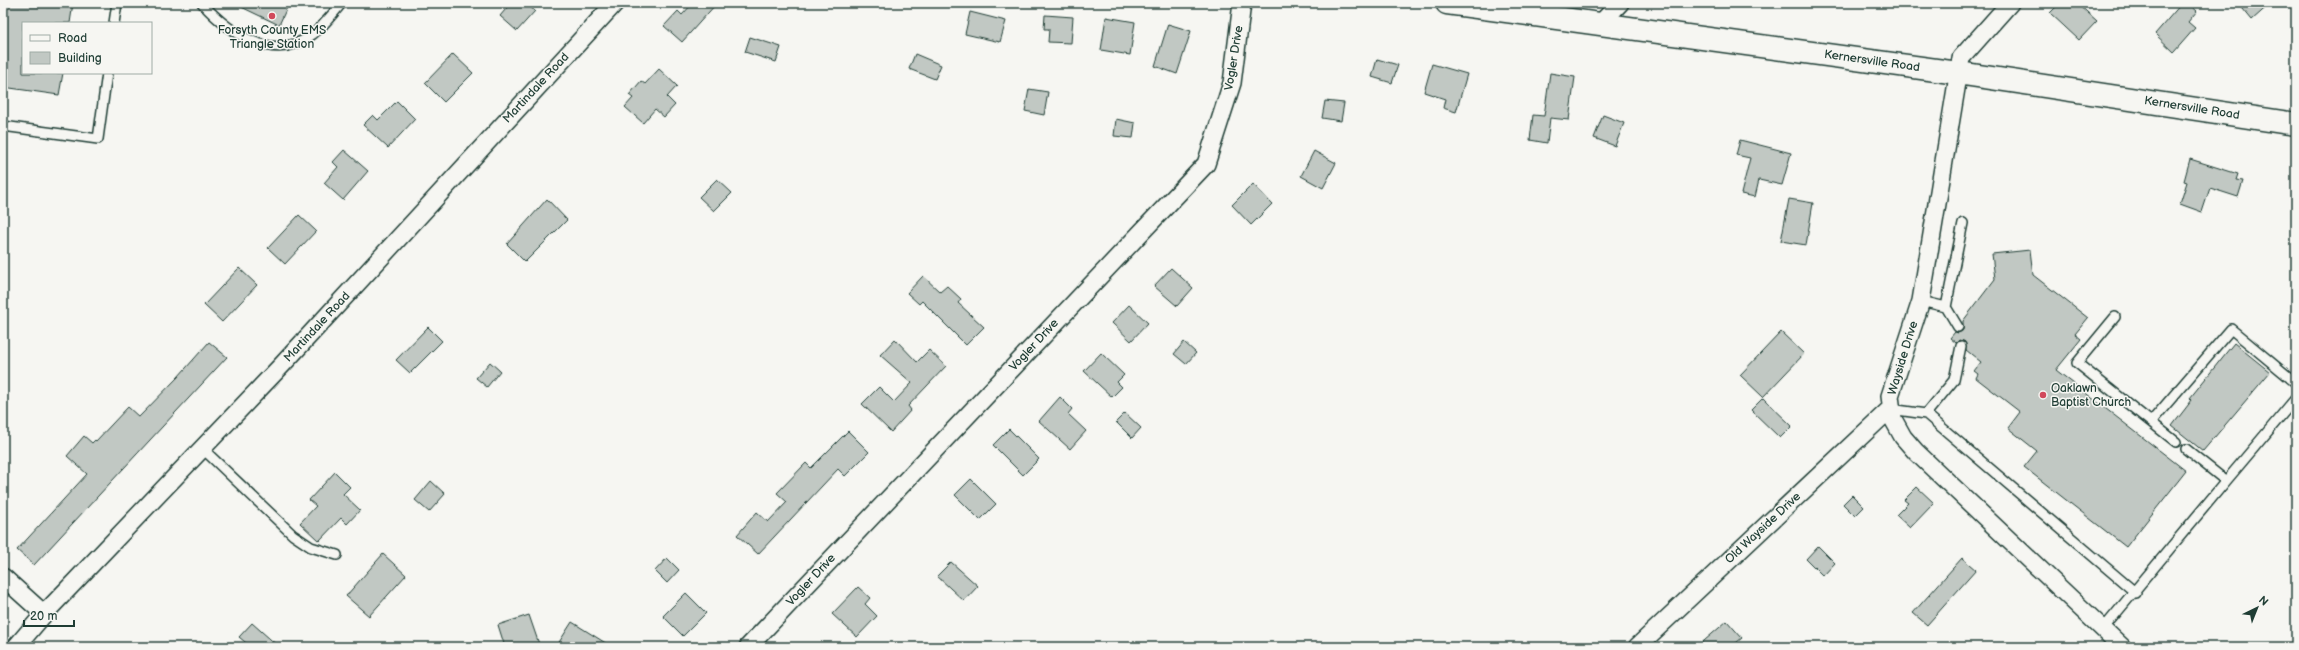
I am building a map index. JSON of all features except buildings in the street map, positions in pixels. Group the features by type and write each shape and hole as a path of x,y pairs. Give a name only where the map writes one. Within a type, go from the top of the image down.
{"main road":[{"name":"Kernersville Road","path":"1447,3 1958,73 2296,124"}],"street":[{"name":"Martindale Road","path":"16,647 44,614 202,448 615,3"},
{"name":"Vogler Drive","path":"748,647 1206,164 1232,84 1242,3"},
{"path":"1600,24 1620,3"},
{"name":"Wayside Drive","path":"2010,3 1961,58 1921,301 1893,384 1890,409 1893,419 1903,437 1916,452 2122,647"},
{"name":"Old Wayside Drive","path":"1637,647 1890,409"},
{"path":"3,577 44,614"}],"lane":[{"path":"114,22 117,3"},
{"path":"202,3 234,33 256,42 274,47 295,45 313,34 342,3"},
{"path":"3,126 98,139 107,74"},
{"path":"1958,327 1946,307 1963,223"},
{"path":"1921,301 1946,307"},
{"path":"2115,317 2077,363 2176,442"},
{"path":"2151,422 2231,329 2296,383"},
{"path":"1926,414 1954,380 1961,346"},
{"path":"2103,629 2136,593 2226,481 2296,398"},
{"path":"1890,409 1926,414 2136,593"},
{"path":"202,448 293,535 311,547 337,556"},
{"path":"2186,449 2226,481"}],"place":[{"name":"Forsyth County EMS Triangle Station","path":"272,16"},
{"name":"Oaklawn Baptist Church","path":"2043,395"}]}
